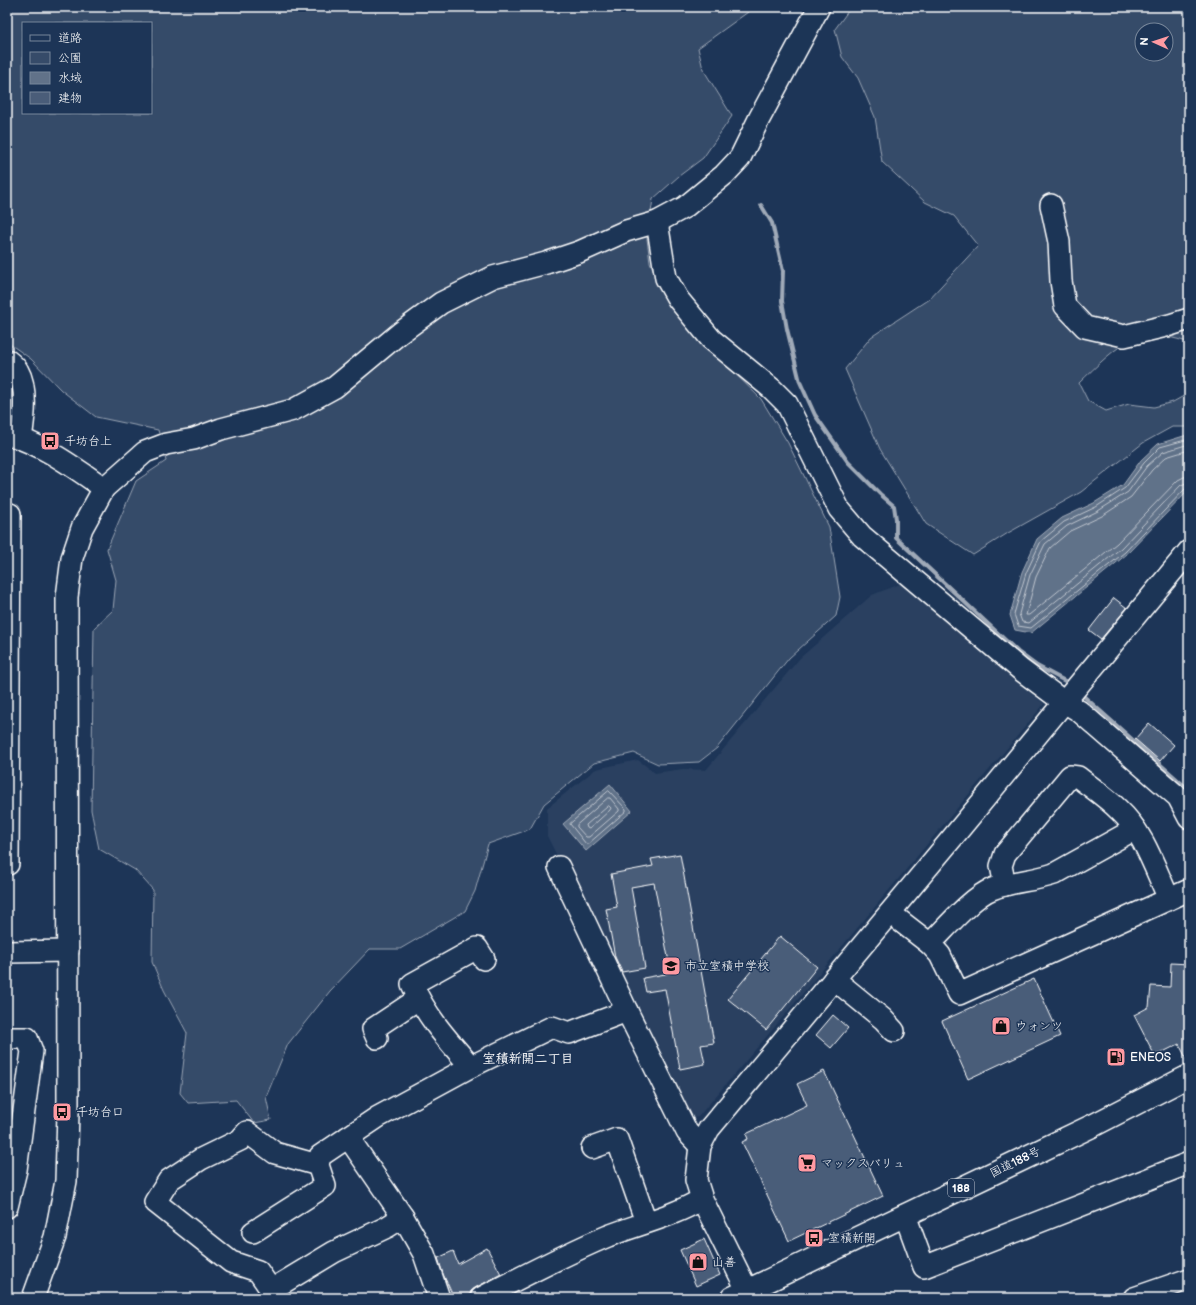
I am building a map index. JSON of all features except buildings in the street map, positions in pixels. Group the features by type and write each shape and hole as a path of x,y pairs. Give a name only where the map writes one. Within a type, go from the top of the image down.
{"highway":[{"name":"国道188号","path":"743,1295 905,1215 1188,1080"}],"street":[{"path":"33,1298 55,1237 66,1181 68,1112 68,951 66,597 72,558 82,528 104,488 145,452 166,444 194,439 221,429 293,410 335,387 400,333 442,304 493,276 578,252 626,231 657,222 685,207 724,175 740,158 759,119 819,7"},
{"path":"1051,204 1059,242 1061,281 1065,306 1085,327 1124,336 1189,319"},
{"path":"657,222 666,278 678,299 711,339 772,389 787,404 839,509 862,536 1021,670 1064,702 1079,711 1184,792 1189,818"},
{"path":"7,360 18,369 23,382 23,420 14,436 48,451 104,488"},
{"path":"7,514 10,514 7,864"},
{"path":"743,1295 702,1199 696,1180 700,1146 709,1129 1189,551"},
{"path":"1005,885 1001,866 1005,854 1070,776 1078,777 1120,810 1142,840 1169,899"},
{"path":"930,944 980,895 990,889 1039,879 1054,874 1135,829"},
{"path":"559,867 627,1011 687,1132 700,1146"},
{"path":"890,912 930,944 940,955 959,994 1189,890"},
{"path":"470,1067 433,1022 418,999 412,984 477,948 484,960"},
{"path":"7,952 68,951"},
{"path":"834,979 883,1019 894,1031"},
{"path":"377,1038 374,1029 418,999"},
{"path":"254,1232 325,1186 318,1165 320,1156 378,1117 470,1067 552,1027 569,1033 627,1011"},
{"path":"7,1038 27,1038 32,1051 16,1170 7,1207"},
{"path":"318,1165 275,1153 247,1132 240,1140 201,1159 169,1180 155,1202 231,1262 258,1271 271,1290 334,1252 403,1217"},
{"path":"348,1137 403,1217 424,1254 440,1298"},
{"path":"592,1148 617,1139 646,1222"},
{"path":"905,1215 924,1267 1189,1163"},
{"path":"481,1298 539,1268 608,1236 689,1206 702,1199"},
{"path":"1134,1298 1189,1280"}],"shaded area":[{"path":"903,583 1044,704 698,1117 688,1119 547,836 547,808 596,769 638,760 655,773 683,769 706,770 800,658 872,595"}],"green space":[{"path":"7,7 755,7 698,48 703,69 732,116 703,158 679,176 653,199 647,239 650,262 667,303 715,354 761,399 788,443 829,527 840,597 836,616 789,658 717,748 699,762 658,764 634,753 594,763 544,804 530,829 488,844 475,891 465,911 400,949 370,949 330,991 288,1044 266,1097 271,1120 254,1123 236,1100 188,1103 180,1093 187,1033 164,990 152,962 153,890 135,870 99,849 91,810 94,628 113,610 116,580 107,549 136,481 166,461 158,430 96,417 61,390 31,359 7,342"},
{"path":"851,7 1189,7 1189,343 1163,336 1149,335 1137,337 1113,351 1079,383 1088,401 1106,411 1129,404 1154,407 1173,402 1189,393 1189,427 1172,427 1143,443 1081,492 1008,533 973,555 926,524 880,449 845,369 871,337 929,299 978,246 954,216 925,202 882,162 875,117 858,78 842,57 835,29"}],"water":[{"path":"1187,435 1189,436 1189,490 1127,554 1031,633 1015,630 1010,615 1022,572 1037,539 1062,518 1094,503 1123,485 1141,460 1158,444"},
{"path":"610,784 632,811 586,851 563,824"}],"waterway":[{"path":"761,205 772,223 783,271 782,301 800,382 815,415 848,462 894,506 896,538 1018,652 1037,666 1070,685"},
{"path":"1080,693 1189,790"}],"place":[{"name":"千坊台上","path":"50,441"},
{"name":"市立室積中学校","path":"671,966"},
{"name":"ウォンツ","path":"1001,1026"},
{"name":"ENEOS","path":"1116,1057"},
{"name":"千坊台口","path":"62,1112"},
{"name":"マックスバリュ","path":"807,1163"},
{"name":"室積新開","path":"814,1238"},
{"name":"山善","path":"698,1262"}],"district":[{"name":"室積新開二丁目","path":"528,1058"}]}
